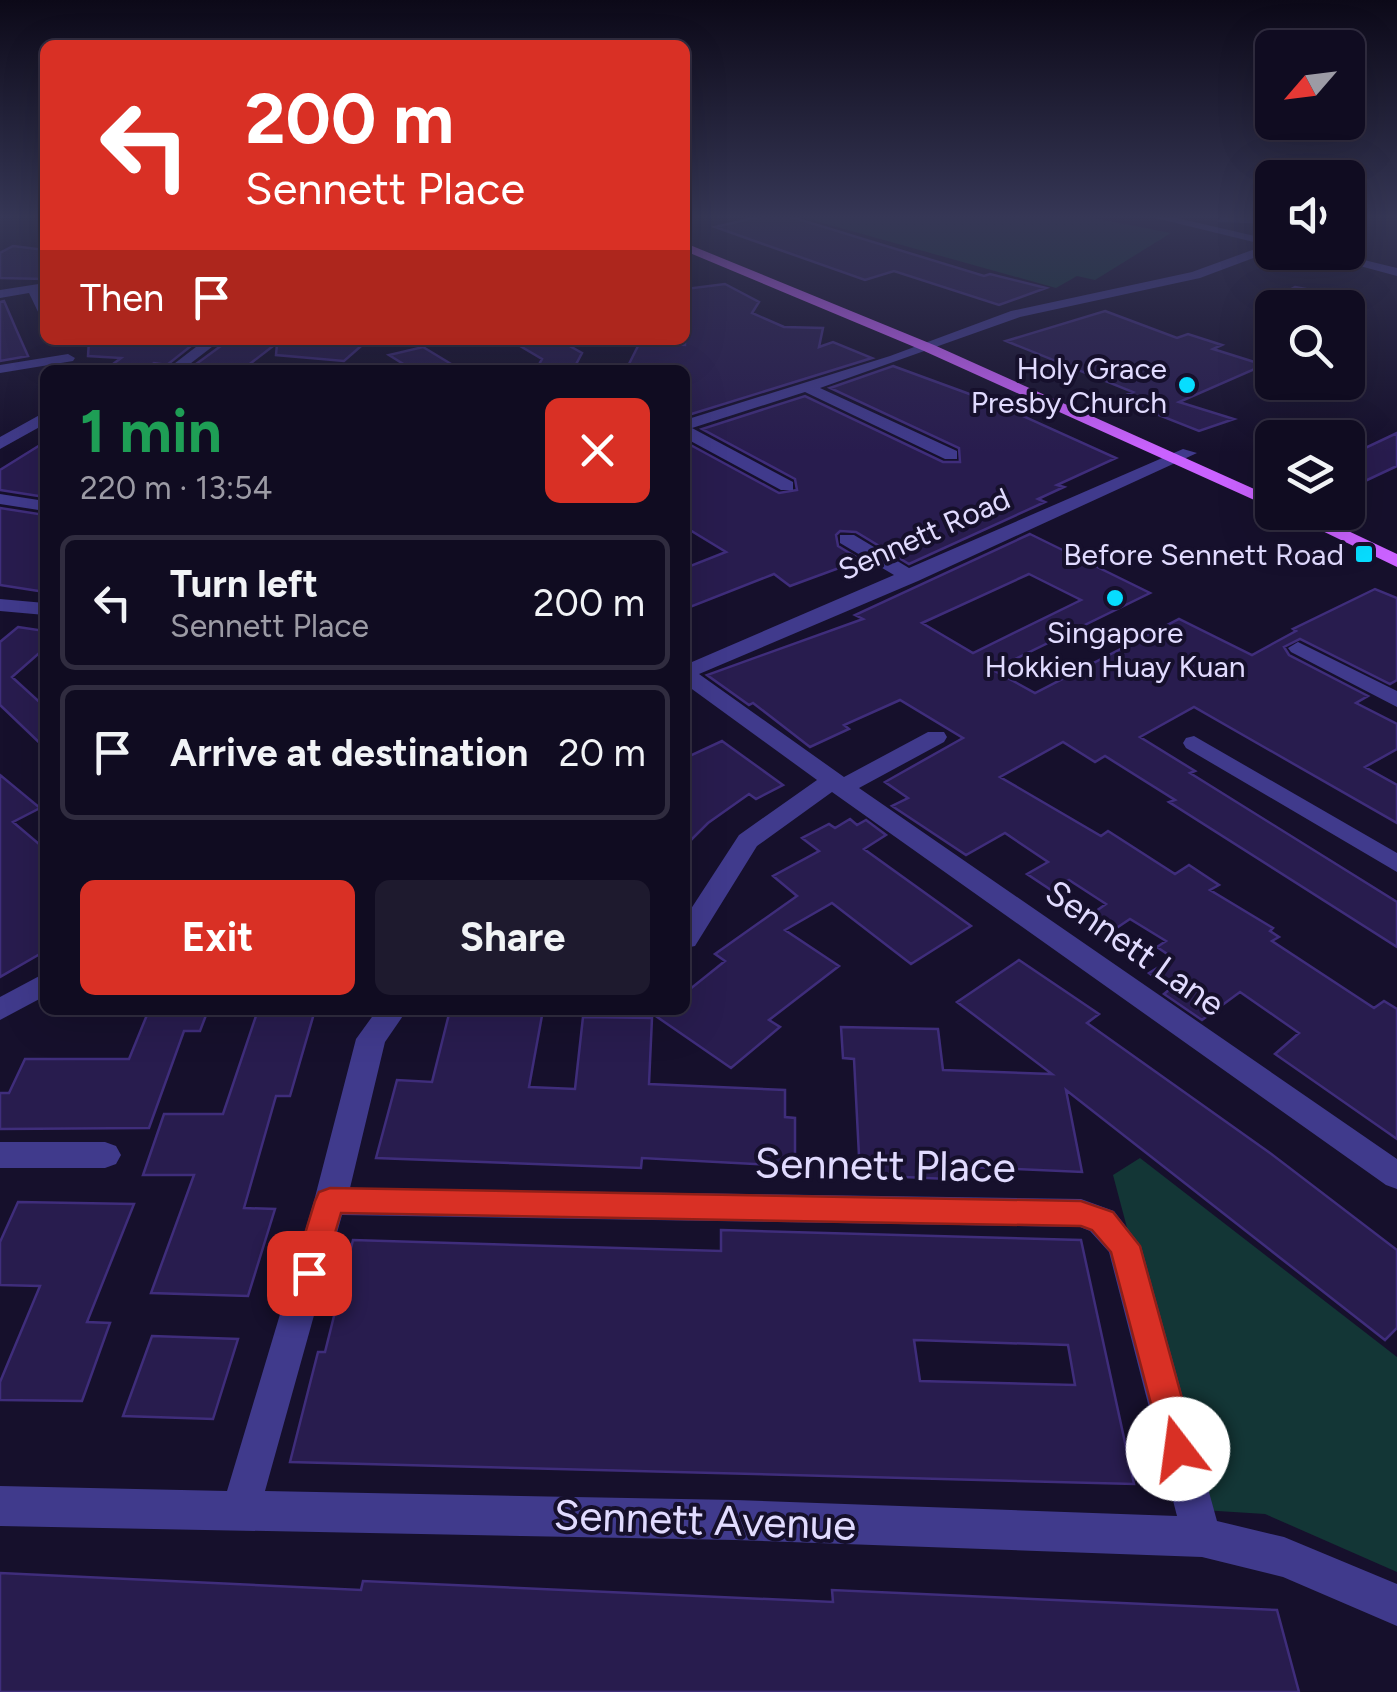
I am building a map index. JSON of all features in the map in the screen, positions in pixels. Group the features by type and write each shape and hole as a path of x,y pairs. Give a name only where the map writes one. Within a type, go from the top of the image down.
{"main road":[{"path":"803,294 933,346"},
{"path":"812,294 1182,456 1255,484"},
{"path":"1182,456 1255,495"},
{"path":"1331,530 1397,561"},
{"path":"1363,530 1397,546"}],"street":[{"path":"1072,299 1082,294"},
{"path":"690,426 933,346 1011,316 1098,294"},
{"path":"180,365 207,345"},
{"path":"0,369 40,366"},
{"path":"806,387 951,456"},
{"path":"0,444 40,420"},
{"path":"690,431 787,486"},
{"name":"Sennett Road","path":"690,672 1182,456"},
{"path":"0,498 40,505"},
{"path":"847,540 910,577"},
{"path":"0,605 40,609"},
{"path":"1298,648 1397,700"},
{"name":"Sennett Lane","path":"690,678 1397,1176"},
{"path":"690,931 748,841 836,784 936,737"},
{"path":"1194,743 1397,864"},
{"path":"0,1010 40,986"},
{"path":"241,1508 330,1201 371,1039 389,1015"},
{"path":"0,1155 105,1155"},
{"name":"Sennett Place","path":"330,1201 1081,1214 1102,1221 1124,1246 1202,1537"},
{"name":"Sennett Avenue","path":"0,1506 241,1508 1202,1537 1284,1558 1397,1605"}],"green space":[{"path":"1140,1158 1397,1357 1397,1572 1265,1514 1202,1510 1113,1175"}],"building":[{"path":"690,294 744,294 759,302 752,313 784,327 823,328 819,347 833,342 872,358 690,414 690,365 628,365 638,345 690,345"},
{"path":"965,294 1030,294 999,305"},
{"path":"4,301 28,356 0,361 0,302"},
{"path":"1105,311 1177,338 1188,334 1222,345 1213,349 1255,362 1255,369 1179,402 1234,419 1199,431 1118,399 1133,392 1006,341"},
{"path":"89,345 192,345 167,365 112,365 121,358 88,356"},
{"path":"222,345 274,345 248,365 195,365"},
{"path":"277,345 362,345 344,361 276,355"},
{"path":"518,345 568,345 582,353 576,365 539,365 542,359"},
{"path":"423,347 453,365 405,365 389,355"},
{"path":"893,366 994,403 1116,458 1057,485 1064,487 1038,499 1045,502 909,564 856,532 840,531 836,535 838,546 861,560 790,586 774,574 690,607 690,566 726,552 690,530 690,445 779,493 797,490 795,479 702,429 805,396 943,462 960,462 959,448 830,388"},
{"path":"1397,433 1397,466 1365,481 1365,448"},
{"path":"40,445 40,496 0,490 0,470"},
{"path":"0,508 40,514 40,591 0,585"},
{"path":"1030,534 1150,593 993,670 1035,693 1179,619 1252,655 1296,631 1293,629 1375,589 1397,598 1397,680 1390,684 1300,639 1284,647 1289,655 1368,696 1356,703 1397,724 1397,749 1365,767 1397,785 1397,823 1194,707 1140,737 1195,771 1190,773 1397,902 1397,947 1169,802 1175,800 1105,756 1095,762 1063,742 1000,777 1101,836 1108,831 1175,874 1189,865 1219,885 1210,890 1273,928 1270,931 1279,937 1272,941 1374,1008 1384,1001 1397,1009 1397,1139 1275,1054 1299,1033 1240,992 1202,1020 1164,994 1170,989 1149,973 1173,958 1157,947 1166,941 1130,919 1112,931 1089,916 1106,904 1069,880 1051,890 1027,874 1048,862 1005,833 966,855 892,806 908,798 885,782 963,738 900,700 844,725 849,729 810,747 753,703 749,705 707,675 863,619 855,615","holes":["1029,574 1081,600 973,653 922,623"]},
{"path":"18,627 40,630 40,652 12,677 40,702 40,743 0,705 0,642"},
{"path":"722,741 783,785 756,799 749,794 690,841 690,756"},
{"path":"0,775 40,808 13,822 40,845 40,954 0,977"},
{"path":"850,819 857,825 866,820 886,835 864,849 971,926 911,964 832,903 785,930 839,966 769,1020 780,1027 731,1068 654,1015 690,1015 690,989 725,961 715,954 797,896 773,876 819,851 802,838 829,824 835,828"},
{"path":"1019,960 1099,1014 1087,1023 1270,1153 1397,1250 1397,1328 1385,1340 1066,1090 1082,1172 968,1167 970,1180 860,1175 854,1059 843,1058 841,1027 938,1029 943,1070 1052,1074 957,1002"},
{"path":"147,1015 206,1015 200,1031 184,1031 149,1128 0,1129 0,1093 9,1093 25,1059 129,1059"},
{"path":"256,1015 314,1015 290,1096 276,1096 244,1208 275,1209 248,1296 151,1293 194,1175 143,1175 164,1114 223,1114"},
{"path":"449,1015 542,1015 529,1087 575,1089 583,1017 652,1018 649,1084 785,1090 785,1117 795,1118 795,1166 642,1158 641,1168 376,1158 397,1080 432,1082"},
{"path":"18,1202 134,1204 87,1322 110,1323 82,1401 0,1400 0,1382 40,1286 0,1285 0,1242"},
{"path":"721,1230 1081,1240 1134,1484 290,1462 318,1352 325,1352 353,1240 721,1251","holes":["914,1340 1068,1345 1075,1385 920,1381"]},
{"path":"152,1336 238,1339 213,1419 123,1416"},
{"path":"0,1573 361,1590 363,1581 833,1602 832,1590 1277,1610 1299,1692 0,1692"}],"place":[{"name":"Holy Grace Presby Church","path":"1187,385"},
{"name":"Before Sennett Road","path":"1364,554"},
{"name":"Singapore Hokkien Huay Kuan","path":"1115,598"}],"route":[{"path":"309,1273 330,1201 1081,1214 1102,1221 1124,1246 1178,1449"}]}
